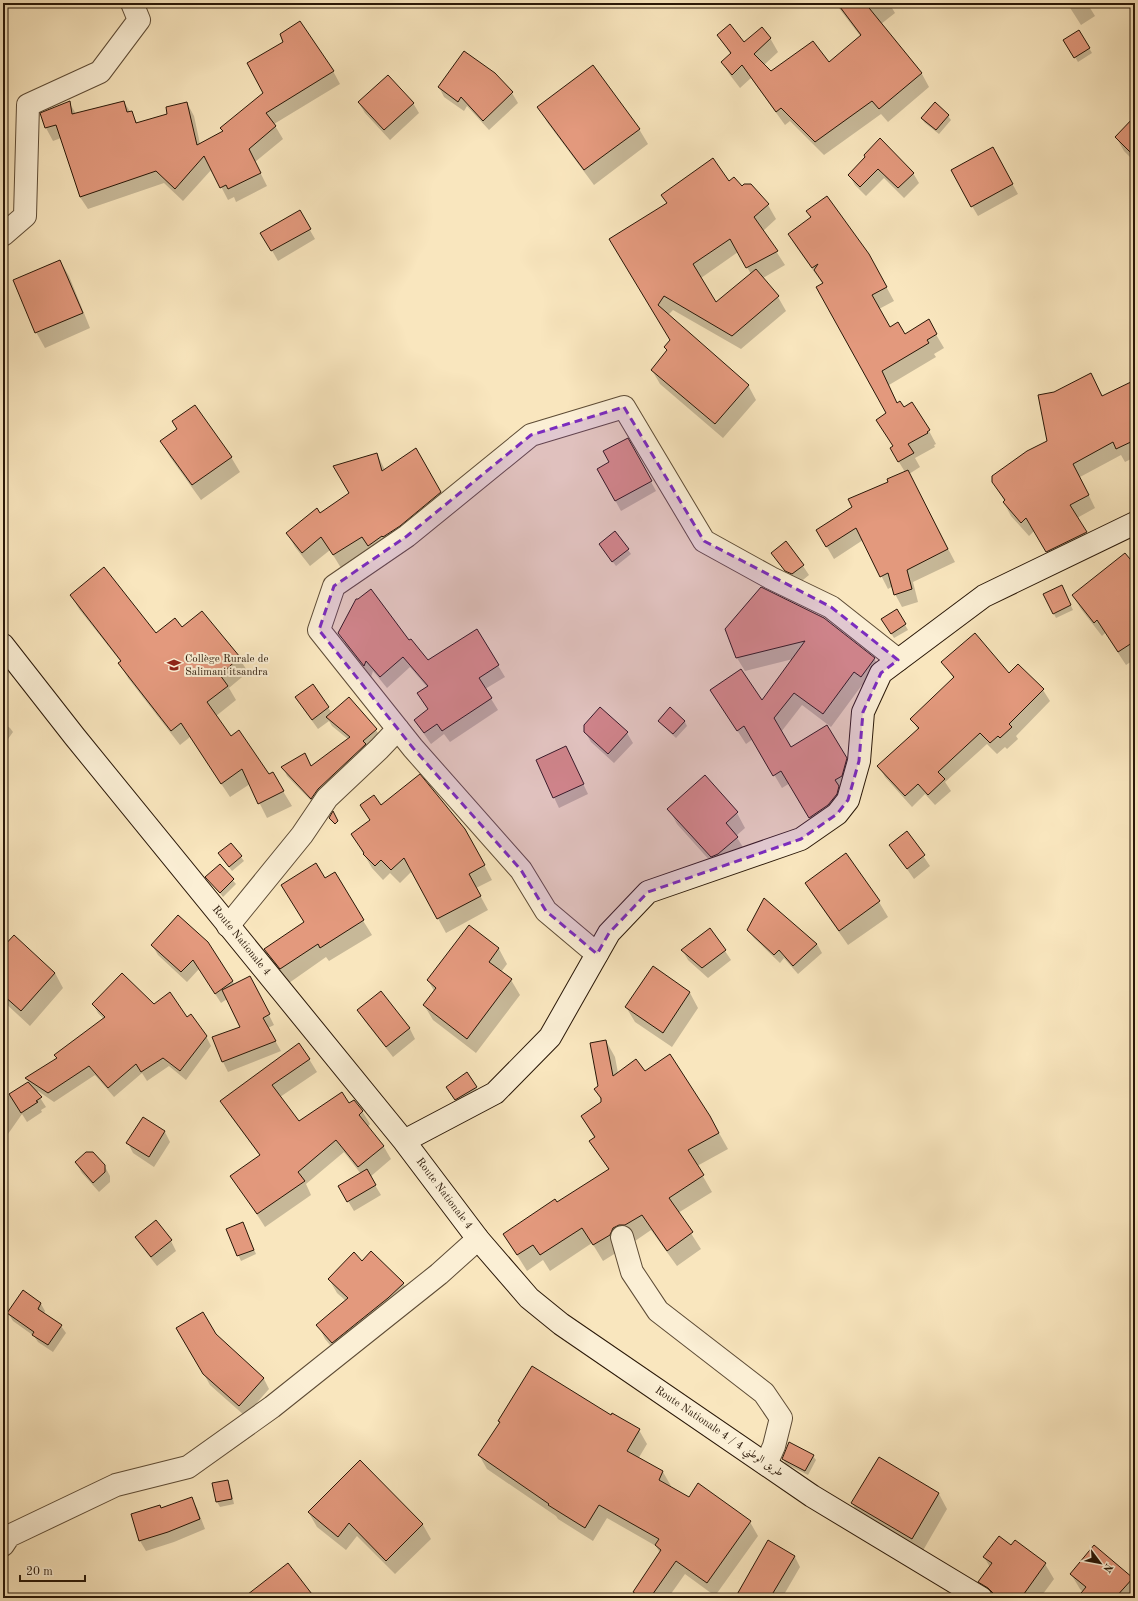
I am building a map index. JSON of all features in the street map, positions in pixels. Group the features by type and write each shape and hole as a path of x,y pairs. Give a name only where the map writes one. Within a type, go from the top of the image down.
{"street":[{"path":"3,235 25,216 28,105 100,72 139,20 132,3"},
{"path":"597,954 546,911 521,870 398,729 319,630 334,586 407,536 530,435 624,407 704,541 771,578 831,607 898,660"},
{"path":"404,1141 495,1093 550,1037 609,933 648,892 802,839 837,814 848,800 860,761 863,712 881,673 984,596 1135,523"},
{"name":"Route Nationale 4","path":"3,644 75,737 404,1141 478,1239"},
{"path":"228,926 302,835 327,798 398,729"},
{"path":"622,1237 632,1272 658,1311 764,1393 781,1418 774,1446 766,1464"},
{"path":"3,1545 9,1536 116,1485 188,1467 272,1407 439,1274 478,1239"},
{"name":"Route Nationale 4 / طريق الوطني 4","path":"478,1239 529,1298 561,1324 812,1496 981,1598"}],"highlighted area":[{"path":"624,407 704,541 831,607 898,660 881,673 863,712 859,761 848,800 837,814 801,839 648,892 609,933 597,954 546,911 521,870 413,748 319,630 334,586 407,536 531,435"}],"building":[{"path":"837,3 865,3 922,73 879,109 872,101 815,142 781,108 776,112 742,65 732,75 721,62 731,53 717,35 730,24 744,42 762,27 771,38 754,54 771,71 813,41 829,62 861,35"},
{"path":"300,21 334,71 266,113 276,126 249,149 261,173 228,189 226,185 220,188 204,156 175,189 156,171 80,197 56,125 45,128 40,113 70,101 72,114 124,101 127,112 132,111 136,123 167,114 166,107 187,102 197,145 223,131 220,128 263,93 247,63 283,42 280,34"},
{"path":"1079,30 1090,48 1074,58 1063,40"},
{"path":"464,51 495,73 513,92 483,121 461,97 458,102 438,87"},
{"path":"593,65 640,129 584,170 537,107"},
{"path":"388,75 414,103 384,130 358,102"},
{"path":"935,102 949,115 936,130 921,118"},
{"path":"1135,116 1135,157 1115,137"},
{"path":"880,138 914,173 898,188 878,169 860,187 848,175"},
{"path":"993,147 1013,184 971,207 951,170"},
{"path":"713,158 729,181 734,177 742,186 744,184 751,184 769,204 754,217 778,251 746,268 730,239 693,264 716,302 756,269 779,296 732,336 664,296 658,305 749,385 715,424 651,370 667,350 664,347 670,340 609,239 667,203 661,195"},
{"path":"827,196 869,254 887,287 872,295 890,327 898,322 905,334 929,319 937,334 927,340 929,343 882,371 897,403 900,401 904,407 912,402 930,430 927,432 928,433 908,444 914,453 898,462 890,448 893,446 876,420 886,413 816,287 823,283 814,270 818,264 812,268 788,234 811,217 806,211"},
{"path":"300,210 311,229 271,251 260,233"},
{"path":"60,260 83,313 35,333 13,280"},
{"path":"1091,373 1102,396 1135,380 1135,440 1116,449 1113,442 1073,464 1089,495 1070,505 1087,532 1046,552 1026,518 1021,523 1003,502 1005,500 992,482 992,476 1027,451 1047,441 1038,395 1054,392"},
{"path":"195,405 232,457 192,485 160,441 177,429 172,421"},
{"path":"628,438 652,481 615,501 597,469 609,462 603,451"},
{"path":"416,448 441,492 400,526 368,546 362,537 333,555 321,537 302,553 286,533 317,508 320,513 349,493 333,466 377,453 382,471"},
{"path":"908,470 948,549 907,570 912,589 894,595 888,573 880,577 856,528 826,547 816,530 852,507 848,499 888,482 887,479"},
{"path":"615,531 629,549 612,562 599,544"},
{"path":"786,541 804,565 792,574 785,571 771,553"},
{"path":"1125,553 1135,565 1135,641 1118,652 1097,620 1094,623 1072,595"},
{"path":"104,567 156,633 175,618 182,627 202,611 240,657 220,675 228,686 207,702 231,736 239,730 269,774 273,772 284,791 258,804 242,769 221,784 181,723 171,731 118,663 121,661 70,595"},
{"path":"1062,585 1071,605 1053,614 1043,594"},
{"path":"761,587 824,618 875,658 861,677 854,672 823,714 794,693 774,718 791,747 827,725 847,758 842,776 835,780 839,786 837,794 828,805 809,818 781,771 773,776 744,726 737,731 710,690 741,669 762,700 805,641 736,658 725,629"},
{"path":"371,589 409,640 411,639 428,660 477,629 499,665 479,678 492,698 442,731 437,724 424,733 414,720 428,709 417,693 428,686 403,657 380,677 366,661 364,666 338,633 356,599"},
{"path":"897,609 906,624 891,634 881,619"},
{"path":"975,633 1009,673 1018,664 1044,689 1009,724 1012,727 1000,738 998,736 990,743 980,733 938,772 945,779 928,795 918,784 905,796 877,766 919,728 910,719 954,677 941,662"},
{"path":"313,684 329,707 312,720 295,697"},
{"path":"349,697 377,729 363,741 366,744 318,789 311,799 281,767 305,753 311,766 350,737 326,717"},
{"path":"600,707 628,732 608,754 584,732 584,725"},
{"path":"670,707 685,721 673,734 658,721"},
{"path":"566,746 584,784 553,798 536,760"},
{"path":"420,774 465,829 485,865 469,874 481,896 437,919 404,858 391,870 381,860 375,866 363,854 364,853 351,834 370,820 360,805 374,795 381,805"},
{"path":"705,775 738,812 726,823 738,837 718,854 711,857 667,809"},
{"path":"333,811 338,821 335,824 329,818"},
{"path":"907,831 925,855 907,869 889,845"},
{"path":"231,843 242,856 229,867 218,853"},
{"path":"846,853 880,901 839,931 805,883"},
{"path":"316,863 325,878 335,872 364,920 320,948 318,944 280,969 264,949 304,922 281,885"},
{"path":"220,864 234,879 220,893 205,877"},
{"path":"764,898 817,944 793,966 779,950 774,955 747,930"},
{"path":"178,915 208,942 233,981 215,994 193,960 181,972 151,945"},
{"path":"469,925 499,948 489,962 512,979 467,1039 423,1005 436,988 427,980"},
{"path":"710,928 726,950 702,968 681,950"},
{"path":"14,935 55,973 21,1011 3,995 3,947"},
{"path":"653,966 690,992 663,1033 625,1007"},
{"path":"122,973 154,1004 170,992 187,1017 191,1014 207,1036 180,1071 163,1058 141,1072 136,1064 108,1088 89,1066 48,1093 25,1078 57,1058 54,1055 105,1017 92,1004"},
{"path":"250,976 270,1014 263,1018 276,1041 222,1062 212,1037 240,1027 222,990"},
{"path":"381,991 410,1028 386,1047 357,1010"},
{"path":"606,1040 613,1076 636,1059 645,1071 670,1054 710,1116 719,1133 688,1150 704,1175 669,1198 693,1232 667,1251 642,1215 625,1225 619,1225 613,1228 610,1235 593,1245 582,1228 540,1255 533,1245 517,1255 503,1234 555,1199 557,1202 609,1169 589,1141 595,1137 581,1116 601,1102 601,1098 594,1089 598,1086 590,1043"},
{"path":"299,1043 310,1059 272,1085 299,1121 342,1092 349,1103 354,1100 363,1111 359,1115 384,1146 358,1167 336,1140 298,1172 305,1181 257,1214 230,1176 260,1155 220,1101"},
{"path":"467,1072 477,1087 455,1100 446,1087"},
{"path":"28,1082 42,1097 36,1101 38,1102 21,1113 9,1094"},
{"path":"143,1117 165,1131 149,1157 126,1143"},
{"path":"86,1152 93,1152 105,1165 105,1172 93,1183 75,1162"},
{"path":"367,1169 376,1185 347,1202 338,1186"},
{"path":"156,1220 172,1240 151,1257 135,1237"},
{"path":"243,1222 254,1250 237,1256 226,1229"},
{"path":"371,1251 404,1283 388,1298 332,1343 316,1325 348,1298 328,1279 354,1252 362,1261"},
{"path":"23,1290 41,1303 38,1309 62,1325 48,1345 32,1335 34,1332 7,1313"},
{"path":"203,1312 216,1334 264,1378 239,1406 203,1374 176,1328"},
{"path":"532,1366 611,1415 612,1413 640,1429 627,1451 663,1471 659,1480 689,1497 698,1483 751,1521 707,1583 676,1561 650,1598 642,1598 633,1592 661,1550 655,1545 659,1539 599,1505 585,1528 548,1505 549,1504 478,1455 500,1422 498,1421"},
{"path":"789,1442 814,1455 805,1471 782,1459"},
{"path":"879,1457 939,1493 912,1539 851,1503"},
{"path":"360,1460 423,1524 386,1561 349,1523 338,1537 308,1512"},
{"path":"228,1480 232,1499 216,1502 212,1483"},
{"path":"192,1497 200,1519 168,1532 139,1541 131,1514 160,1505 161,1508"},
{"path":"999,1536 1011,1545 1015,1540 1046,1563 1021,1598 998,1598 988,1588 978,1582 992,1563 983,1557"},
{"path":"768,1540 795,1556 770,1598 735,1598"},
{"path":"1094,1545 1133,1578 1115,1598 1077,1598 1086,1587 1070,1574"},
{"path":"288,1563 315,1598 243,1598"}],"place":[{"name":"Collège Rurale de Salimani itsandra","path":"174,665"}]}
